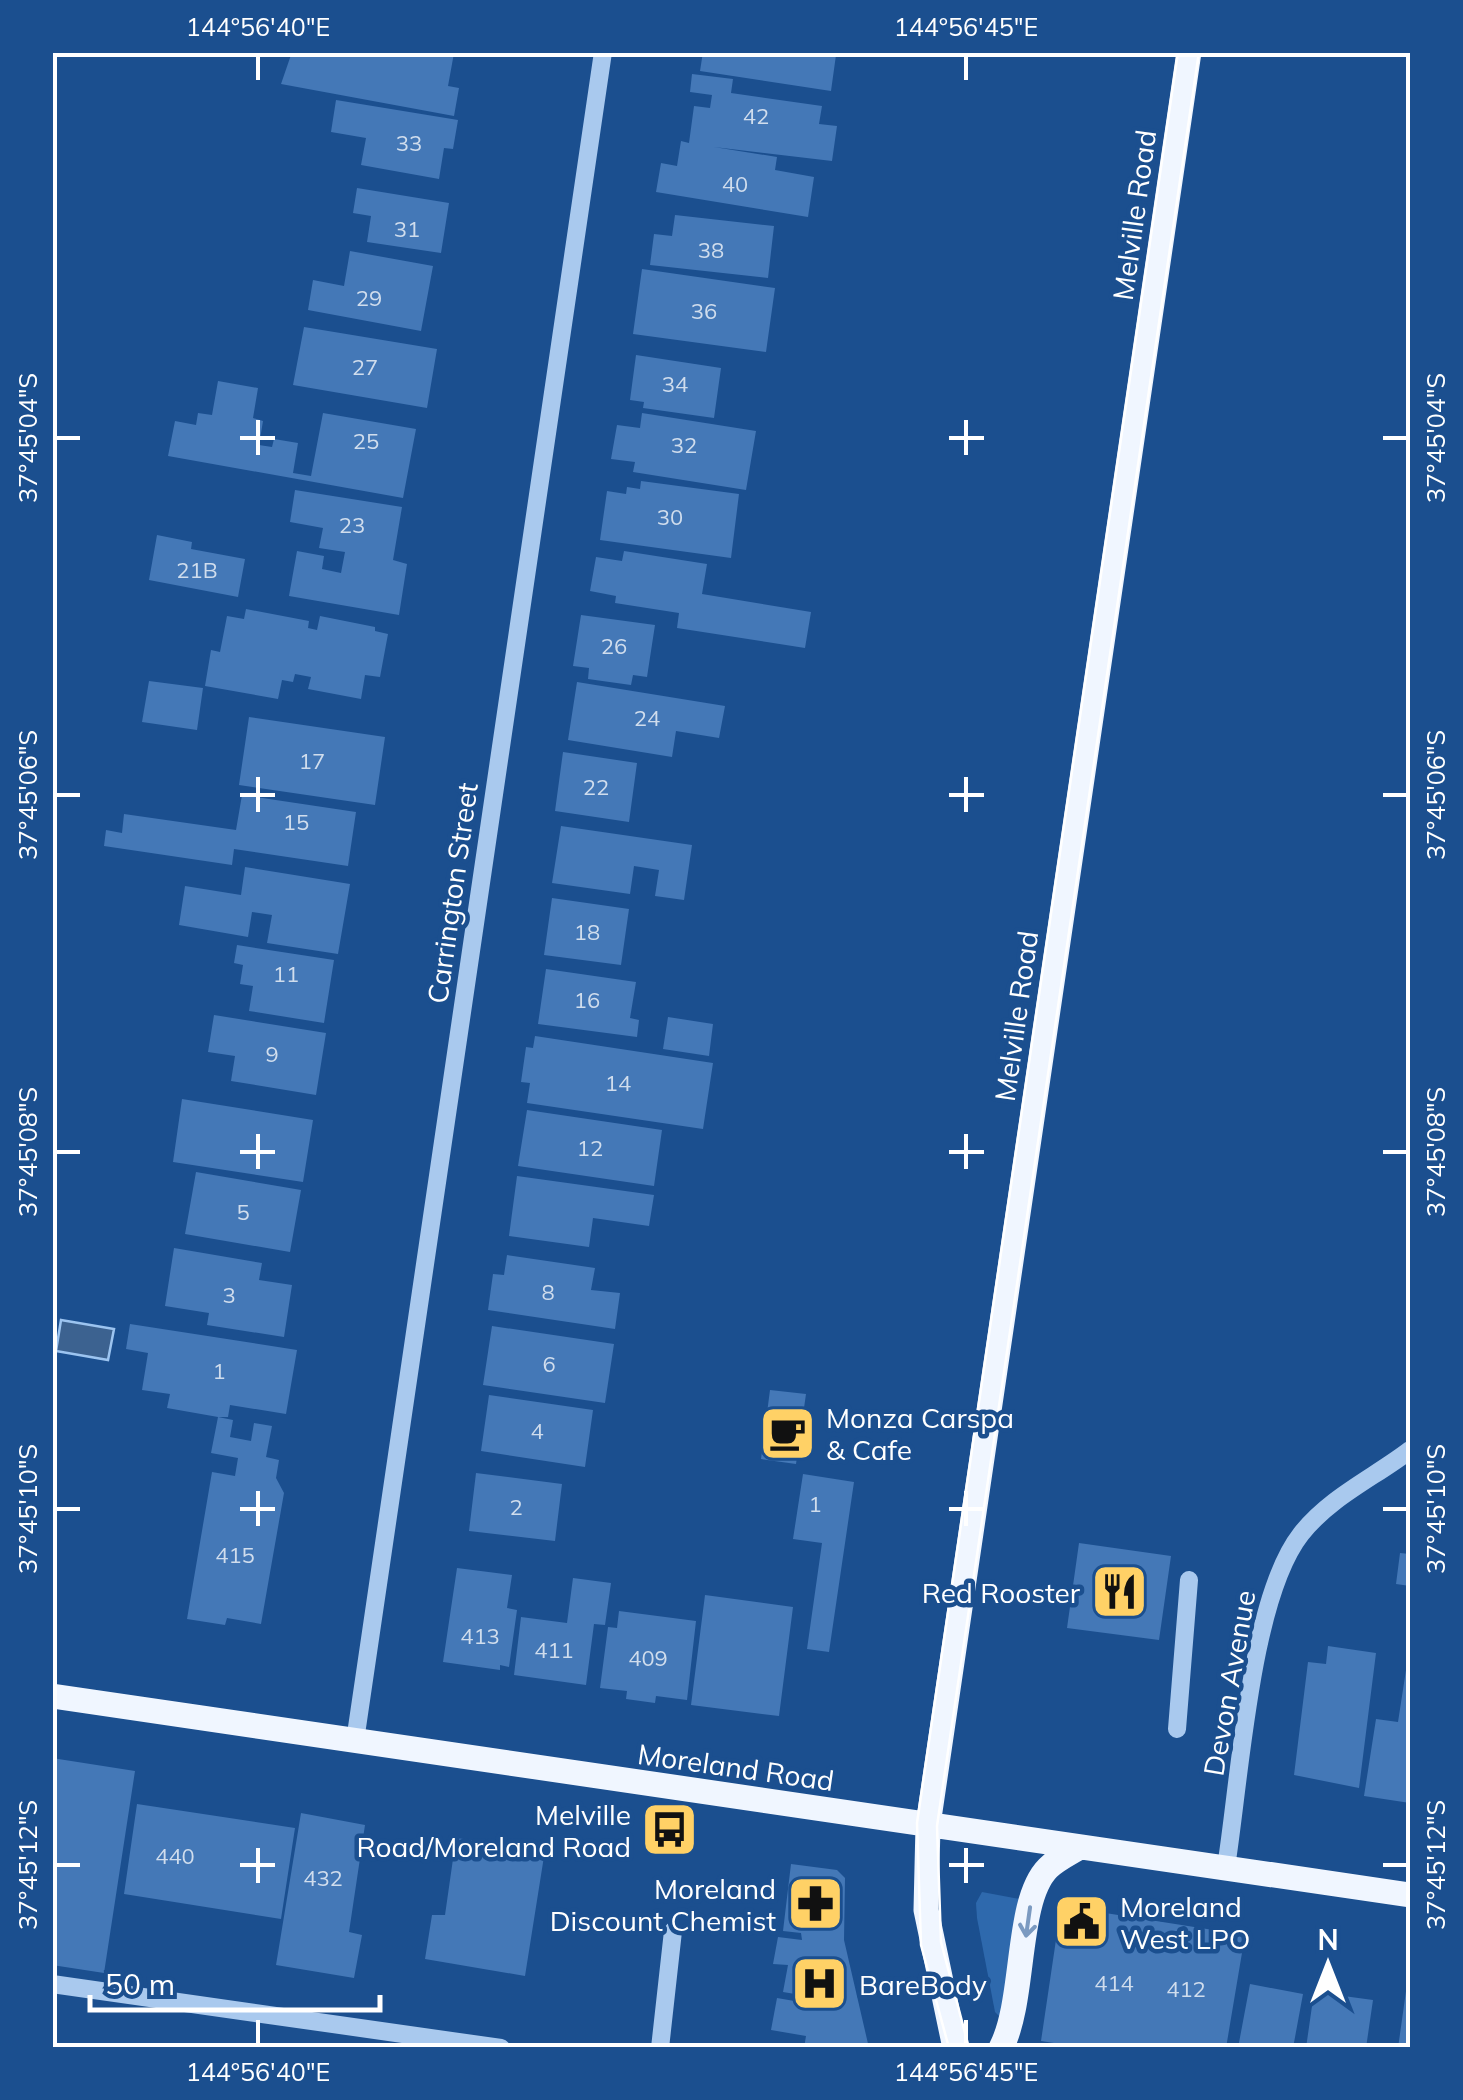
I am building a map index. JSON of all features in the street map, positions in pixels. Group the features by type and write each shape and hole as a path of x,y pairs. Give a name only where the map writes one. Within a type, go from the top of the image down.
{"main road":[{"name":"Melville Road","path":"956,2048 926,1910 928,1825 1189,52"},
{"name":"Moreland Road","path":"52,1696 1410,1895"},
{"path":"1001,2048 1013,2024 1032,1894 1048,1867 1080,1846"}],"street":[{"name":"Carrington Street","path":"355,1740 603,52"},
{"name":"Devon Avenue","path":"1226,1867 1265,1614 1284,1558 1304,1530 1334,1502 1410,1450"},
{"path":"1178,1729 1189,1580"},
{"path":"660,2048 674,1932"},
{"path":"52,1984 501,2048"}],"shaded area":[{"path":"61,1320 114,1329 108,1360 56,1351"},
{"path":"982,1892 1020,1899 1002,2019 995,2012 977,1918 976,1903"}],"building":[{"path":"292,52 454,53 448,86 459,88 454,116 281,84"},
{"path":"703,52 827,52 836,55 831,91 700,71"},
{"path":"692,74 733,79 731,93 822,106 819,124 837,126 832,161 714,147 777,157 775,170 814,177 808,217 656,192 661,163 677,166 681,141 689,143 694,106 710,108 712,95 690,92"},
{"path":"336,100 458,120 453,149 444,148 439,179 361,165 366,138 331,132"},
{"path":"357,188 449,203 441,253 367,242 371,216 353,213"},
{"path":"675,215 774,226 768,278 650,265 654,234 672,236"},
{"path":"350,251 433,266 421,331 308,310 313,280 344,286"},
{"path":"642,269 775,288 766,352 633,334"},
{"path":"304,327 437,349 427,408 293,385"},
{"path":"636,355 721,368 714,418 643,408 644,402 630,400"},
{"path":"218,381 258,388 253,418 263,421 259,445 272,447 274,439 298,443 293,473 311,476 323,413 416,429 403,498 168,456 175,421 196,425 198,413 212,415"},
{"path":"642,413 756,431 746,490 633,472 635,462 611,459 617,425 640,428"},
{"path":"641,481 739,494 731,558 600,540 607,491 626,494 627,487 640,489"},
{"path":"295,490 402,507 393,560 407,564 399,615 289,596 297,551 324,556 322,569 341,573 345,552 319,548 323,528 290,522"},
{"path":"157,535 192,542 191,549 245,559 238,597 149,580"},
{"path":"624,551 707,564 702,594 811,612 805,648 677,628 679,613 615,603 616,596 590,591 596,557 622,561"},
{"path":"246,609 309,621 308,628 317,630 320,616 375,627 375,631 388,634 380,677 365,675 361,699 308,689 311,677 295,674 293,682 282,680 278,699 205,686 211,650 220,652 227,616 244,619"},
{"path":"581,615 655,625 647,677 633,675 631,685 588,679 589,668 573,666"},
{"path":"149,681 203,688 197,730 142,722"},
{"path":"577,682 725,706 719,738 676,731 672,757 568,740"},
{"path":"249,717 385,737 375,805 239,785"},
{"path":"563,752 637,763 629,822 555,811"},
{"path":"242,795 356,812 348,866 234,849 232,865 104,846 106,830 122,833 124,814 236,830"},
{"path":"561,826 692,845 684,900 655,896 659,870 634,866 630,894 552,883"},
{"path":"245,867 350,884 338,954 267,943 272,915 252,912 248,937 179,925 185,886 241,895"},
{"path":"552,898 629,909 621,965 544,955"},
{"path":"237,945 334,960 324,1023 249,1011 253,986 240,984 243,965 234,963"},
{"path":"546,969 636,982 630,1018 639,1020 637,1037 538,1024"},
{"path":"214,1015 326,1033 316,1095 231,1081 235,1056 208,1052"},
{"path":"668,1017 713,1024 709,1056 663,1049"},
{"path":"535,1036 713,1063 703,1129 527,1103 530,1083 521,1082 526,1047 533,1048"},
{"path":"182,1099 313,1120 303,1182 173,1162"},
{"path":"527,1110 662,1130 654,1186 518,1166"},
{"path":"196,1172 301,1190 290,1252 185,1234"},
{"path":"517,1176 654,1195 649,1226 593,1218 589,1247 509,1236"},
{"path":"174,1248 262,1263 259,1280 292,1285 284,1337 207,1325 209,1313 165,1306"},
{"path":"507,1255 595,1268 591,1290 620,1293 615,1329 488,1310 493,1274 504,1275"},
{"path":"130,1324 297,1350 286,1414 230,1405 228,1417 218,1417 167,1408 170,1394 142,1390 148,1353 126,1349"},
{"path":"492,1326 614,1344 605,1403 483,1385"},
{"path":"770,1390 806,1394 796,1464 761,1459"},
{"path":"489,1395 593,1410 585,1467 481,1451"},
{"path":"218,1417 233,1420 230,1437 251,1441 254,1423 272,1426 266,1457 279,1460 276,1478 284,1493 261,1624 227,1618 225,1625 187,1619 212,1472 235,1476 238,1458 211,1453"},
{"path":"476,1473 562,1484 555,1541 469,1531"},
{"path":"803,1474 854,1482 829,1652 807,1649 822,1543 793,1539"},
{"name":"Red Rooster","path":"1079,1543 1171,1556 1159,1640 1067,1628"},
{"path":"1400,1553 1410,1554 1410,1586 1396,1584"},
{"path":"457,1568 512,1575 507,1608 517,1610 509,1667 500,1665 500,1670 443,1662"},
{"path":"573,1578 611,1583 605,1625 594,1624 586,1685 514,1675 521,1617 567,1623"},
{"path":"705,1595 793,1607 779,1716 691,1705"},
{"path":"619,1611 696,1621 687,1700 656,1696 655,1703 626,1699 627,1691 600,1688 608,1627 617,1628"},
{"path":"1328,1646 1376,1653 1359,1788 1294,1775 1308,1662 1326,1664"},
{"path":"1408,1657 1410,1803 1364,1796 1376,1719 1398,1722"},
{"path":"52,1758 135,1771 104,1973 52,1965"},
{"path":"137,1804 295,1828 281,1919 124,1894"},
{"path":"301,1813 365,1825 349,1932 362,1935 354,1978 276,1965"},
{"path":"456,1838 545,1850 525,1976 425,1959 432,1915 445,1915"},
{"path":"791,1864 837,1870 845,1878 844,1940 869,2048 804,2048 806,2036 771,2030 777,1998 806,2003 807,1996 783,1992 788,1965 773,1964 778,1937 802,1940 801,1933 783,1931"},
{"path":"1061,1906 1245,1935 1226,2048 1086,2048 1041,2041"},
{"path":"1250,1984 1303,1994 1293,2048 1238,2048"},
{"path":"1407,1984 1410,2048 1398,2048"},
{"path":"1314,1992 1373,2000 1366,2048 1306,2048"}],"tram line":[{"path":"949,2048 921,1945 917,1823 1178,52"},
{"path":"969,2048 941,1942 937,1826 1199,52"}],"place":[{"name":"Monza Carspa & Cafe","path":"787,1433"},
{"name":"Red Rooster","path":"1119,1592"},
{"name":"Melville Road/Moreland Road","path":"670,1830"},
{"name":"Moreland Discount Chemist","path":"815,1904"},
{"name":"Moreland West LPO","path":"1081,1922"},
{"name":"BareBody","path":"820,1984"}]}
